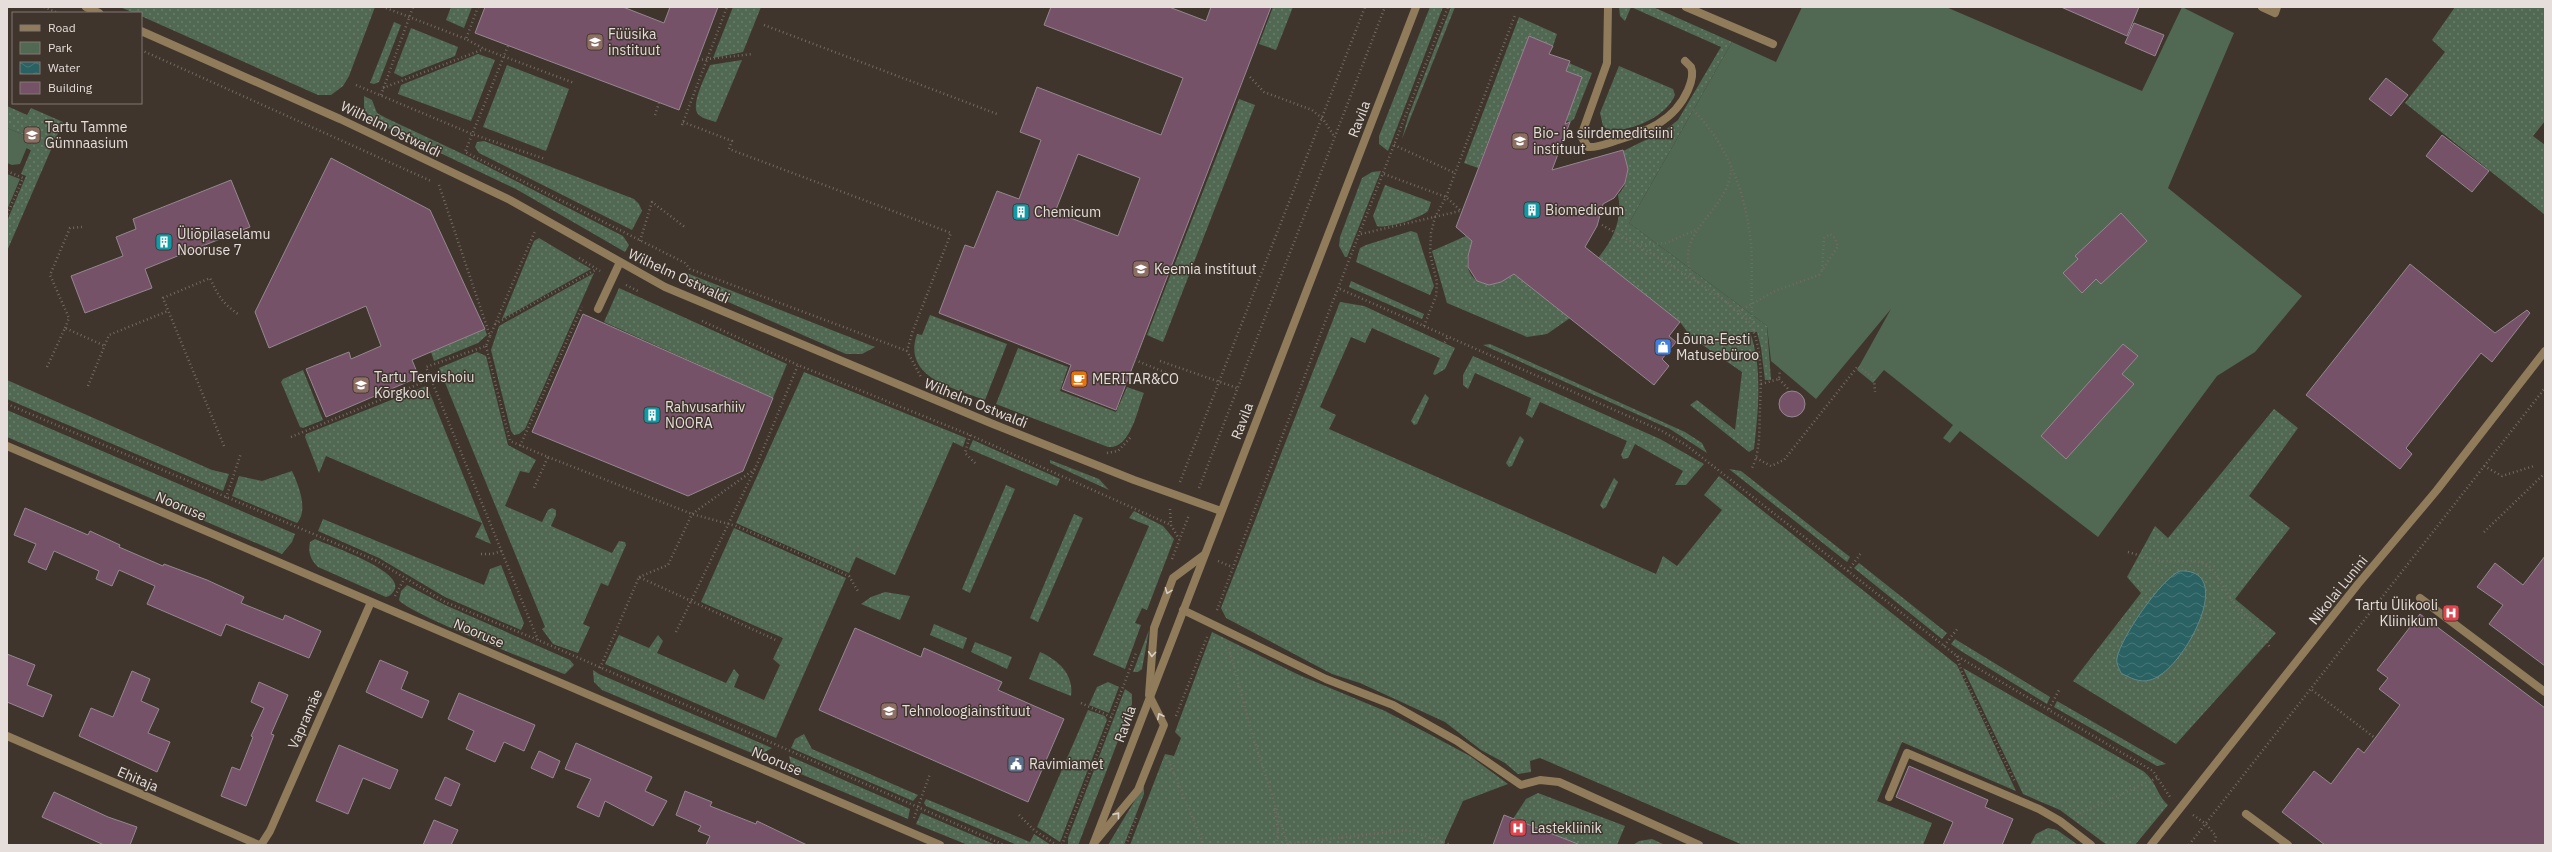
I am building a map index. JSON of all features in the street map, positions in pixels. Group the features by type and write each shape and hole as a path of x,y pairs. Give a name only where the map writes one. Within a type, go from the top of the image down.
{"street":[{"path":"86,7 97,12"},
{"name":"Ravila","path":"1093,845 1149,696 1416,7"},
{"path":"1608,7 1606,63 1582,134 1585,145 1593,147 1646,130 1666,120 1676,112 1682,102 1693,74 1692,67 1685,61"},
{"path":"1686,7 1773,44"},
{"path":"2262,7 2276,10"},
{"name":"Wilhelm Ostwaldi","path":"142,31 340,119 510,200 665,286 876,376 1175,496 1221,512"},
{"path":"598,309 620,262"},
{"name":"Nikolai Lunini","path":"2151,845 2351,593 2437,490 2545,351"},
{"name":"Nooruse","path":"7,446 940,845"},
{"path":"1093,845 1138,790 1164,725 1149,696 1154,628 1173,578 1204,555"},
{"path":"2420,598 2545,692"},
{"name":"Vapramäe","path":"260,845 270,831 371,602"},
{"path":"1183,610 1212,622 1326,680 1394,706 1457,741 1521,785 1540,780 1559,782 1699,845"},
{"name":"Ehitaja","path":"7,736 260,845"},
{"path":"1889,797 1907,753 2029,805 2060,821 2091,845"},
{"path":"2246,814 2288,845"}],"path":[{"path":"44,7 56,12"},
{"path":"381,95 413,7"},
{"path":"466,39 478,7"},
{"path":"682,125 727,7"},
{"path":"1179,540 1171,525 1169,511 1365,7"},
{"path":"1170,565 1334,136 1385,7"},
{"path":"1175,719 1448,7"},
{"path":"386,8 466,39 484,49 574,84"},
{"path":"1424,326 1436,296 1437,282 1430,254 1435,217 1446,197 1515,15"},
{"path":"764,25 997,114"},
{"path":"508,46 465,152 685,263 690,269 907,351 921,378 928,381"},
{"path":"383,88 484,49"},
{"path":"698,60 706,61 753,54"},
{"path":"1250,77 1264,92 1312,110 1323,118 1334,136"},
{"path":"356,86 381,95 472,134 545,159"},
{"path":"1682,102 1706,124 1732,169 1748,224 1751,246 1751,305 1753,331 1761,384 1756,458 1752,468"},
{"path":"654,115 659,103"},
{"path":"683,122 732,141 729,149 950,233 912,333 907,351"},
{"path":"1394,145 1455,173"},
{"path":"1697,284 1688,268 1687,257 1689,245 1696,230 1724,196 1732,169"},
{"path":"7,171 23,178 7,215"},
{"path":"1361,234 1460,211 1446,197 1384,174"},
{"path":"439,185 490,336"},
{"path":"640,241 652,202 686,228"},
{"path":"1602,225 1636,245 1738,311 1748,320 1753,331"},
{"path":"47,367 69,318 50,275 70,228 82,227"},
{"path":"536,230 486,346 510,441 548,458 713,522 728,524 849,576 859,593"},
{"path":"1636,245 1666,243 1696,230"},
{"path":"1738,311 1775,291 1822,272 1838,246 1836,238 1830,234 1824,238 1822,272"},
{"path":"496,324 598,270 596,277"},
{"path":"224,446 163,298 210,278 218,296 227,307 238,314"},
{"path":"1340,289 1662,431 1686,445 1957,656 2153,771 2159,777 2166,795 2206,824 2216,836 2214,845"},
{"path":"520,446 583,305"},
{"path":"88,386 110,335 168,311"},
{"path":"64,328 105,346"},
{"path":"1438,357 1448,336"},
{"path":"486,346 426,368 432,379 538,640"},
{"path":"1135,360 1174,376"},
{"path":"1160,361 1237,388"},
{"path":"676,632 755,469 798,366"},
{"path":"1756,458 1771,466 1784,460 1858,366 1874,379 1875,392"},
{"path":"1780,370 1779,379 1789,390"},
{"path":"291,437 432,379"},
{"path":"1761,384 1779,379"},
{"path":"2189,845 2312,690 2545,388"},
{"path":"7,404 377,561 404,579 445,602 538,640 1004,845"},
{"path":"970,436 965,453 977,464"},
{"path":"1106,453 1118,452 1131,436"},
{"path":"226,498 241,453"},
{"path":"534,488 548,458"},
{"path":"2484,466 2502,476 2534,466"},
{"path":"600,668 639,577 668,565 692,514 755,469"},
{"path":"2484,532 2544,474"},
{"path":"481,554 492,554 502,551"},
{"path":"2128,552 2158,561 2196,561 2206,564 2214,571 2236,607 2261,629 2270,648"},
{"path":"1848,571 1861,553"},
{"path":"1218,560 1232,567"},
{"path":"639,577 778,641"},
{"path":"389,609 404,579"},
{"path":"1217,612 1223,628 1251,730 1288,844"},
{"path":"1944,646 1958,628"},
{"path":"1062,845 1138,646"},
{"path":"1957,656 1962,673 2019,792 2029,805"},
{"path":"2049,709 2059,690"},
{"path":"2312,690 2375,738"},
{"path":"1081,703 1111,717"},
{"path":"1167,755 1204,845"},
{"path":"909,832 930,774"},
{"path":"2060,821 2159,777"},
{"path":"1275,803 1278,830 1276,845 1408,830 1451,845"},
{"path":"1020,815 1034,830 1057,845"},
{"path":"1126,845 1138,815"}],"green space":[{"path":"120,7 375,7 349,76 343,86 331,95 318,95 142,16 142,12 132,12"},
{"path":"451,7 472,7 464,28 446,20"},
{"path":"733,7 761,7 743,52 713,58"},
{"path":"1273,7 1293,7 1276,50 1259,44"},
{"path":"1430,7 1443,7 1388,151 1379,144 1379,136"},
{"path":"1451,7 1455,7 1402,139 1408,117"},
{"path":"1619,7 1631,7 1625,21 1620,16"},
{"path":"1631,7 1653,7 1732,42 1629,223 1767,326 1771,380 1765,380 1761,348 1757,332 1750,332 1757,360 1758,390 1754,449 1749,452 1690,405 1697,400 1735,430 1742,372 1691,337 1680,322 1598,258 1608,244 1616,229 1618,221 1618,195 1625,185 1627,174 1623,151 1664,131 1678,120 1721,47"},
{"path":"1802,7 1946,7 2142,91 2182,7 2234,33 2168,188 2302,296 2255,352 2217,376 2098,537 1960,431 1950,443 1943,438 1953,425 1884,370 1873,383 1857,370 1891,309 1816,399 1771,361 1767,326 1629,223 1732,42 1776,62"},
{"path":"2455,7 2545,7 2545,121 2533,136 2545,145 2545,215 2405,103 2445,52 2432,40"},
{"path":"1519,17 1557,34 1553,46 1529,36 1478,168 1464,163"},
{"path":"394,22 401,25 379,82 374,84 370,83"},
{"path":"411,28 458,47 455,56 402,77 394,73"},
{"path":"478,54 495,60 471,121 398,94 401,85"},
{"path":"742,60 716,122 699,115 696,111 697,98 710,65"},
{"path":"1569,63 1592,73 1574,119 1570,122 1566,120 1582,77 1566,71"},
{"path":"507,65 569,89 546,151 483,127"},
{"path":"1619,66 1673,89 1675,95 1664,110 1647,122 1637,126 1617,130 1608,130 1603,126 1600,113"},
{"path":"364,96 372,100 377,113 386,118 467,156 623,236 629,245 625,252 516,189 373,121 364,109"},
{"path":"1239,99 1255,105 1163,342 1147,335"},
{"path":"7,106 27,115 31,108 63,122 7,251 7,221 26,176 21,174 31,150 26,148 29,142 24,135 7,128"},
{"path":"7,128 24,135 29,142 20,164 12,165 7,163"},
{"path":"484,141 634,199 639,204 642,211 632,230 479,153 475,147 477,142"},
{"path":"1381,171 1347,257 1345,257 1339,246 1340,237 1362,178 1372,172"},
{"path":"7,174 20,179 7,210"},
{"path":"1385,185 1431,202 1428,211 1418,217 1403,222 1382,227 1377,226 1373,216"},
{"path":"1411,231 1417,233 1434,286 1430,295 1356,262 1360,248"},
{"path":"1466,236 1474,242 1469,253 1467,263 1469,271 1474,278 1482,283 1491,283 1501,280 1512,272 1570,318 1547,334 1527,337 1447,303 1432,251"},
{"path":"539,238 591,269 502,319 534,241"},
{"path":"684,272 875,347 862,354 846,354 692,286"},
{"path":"594,273 525,429 519,434 514,435 511,431 491,350 499,326"},
{"path":"1351,281 1424,314 1422,319 1349,287"},
{"path":"619,288 787,364 773,398 604,322"},
{"path":"1340,302 1364,306 1455,348 1445,369 1435,375 1433,374 1440,358 1438,357 1372,328 1365,343 1351,337 1320,407 1336,415 1329,429 1656,574 1663,556 1677,566 1722,510 1704,495 1719,476 1957,665 2016,791 1902,742 1877,801 1932,823 1923,845 1743,845 1540,758 1530,761 1531,772 1518,774 1505,763 1481,750 1445,722 1360,683 1332,674 1226,618 1221,608"},
{"path":"930,315 1007,344 985,400 959,391 934,379 924,371 917,361 914,349 917,334 922,335"},
{"path":"485,329 487,335 478,343 434,361 431,352"},
{"path":"1490,344 1685,432 1702,443 1707,453 1670,429 1483,345"},
{"path":"1018,348 1068,367 1060,391 1116,412 1127,387 1144,393 1136,418 1128,435 1116,446 1108,447 996,404"},
{"path":"477,352 486,356 508,445 536,460 529,473 520,471 505,506 542,522 548,510 552,508 556,510 556,515 551,526 612,553 619,541 625,542 626,545 608,586 601,583 583,624 590,627 578,653 553,644 542,629 545,627 439,368"},
{"path":"1473,356 1660,439 1704,464 1686,485 1675,485 1683,471 1635,444 1628,458 1623,459 1621,455 1627,441 1540,402 1532,418 1526,414 1531,398 1475,373 1468,389 1463,385 1463,375"},
{"path":"303,370 323,420 303,428 300,427 281,382 283,379"},
{"path":"804,372 966,438 963,447 953,442 895,575 856,557 849,573 736,523"},
{"path":"7,380 212,470 229,474 223,491 7,399"},
{"path":"426,386 491,544 475,537 482,523 326,456 319,473 305,437 306,434"},
{"path":"1425,394 1429,398 1417,424 1414,425 1411,421"},
{"path":"2274,409 2298,428 2249,496 2290,528 2235,599 2276,633 2176,744 2073,681 2141,593 2127,577 2155,526 2168,538"},
{"path":"7,410 295,534 292,542 282,554 7,437"},
{"path":"1520,436 1524,440 1512,466 1509,467 1506,463"},
{"path":"973,440 1060,479 1057,486 969,449"},
{"path":"1050,460 1099,479 1109,490 1050,463"},
{"path":"1729,469 1741,471 1850,557 1847,562"},
{"path":"292,471 297,483 302,504 302,511 297,523 232,496 239,476 262,481"},
{"path":"1614,478 1618,482 1606,507 1603,509 1600,505"},
{"path":"1006,485 1015,489 970,593 962,589"},
{"path":"1134,511 1163,526 1174,539 1147,610 1142,608 1135,623 1141,625 1125,669 1093,655 1149,526 1129,518"},
{"path":"1074,514 1083,518 1038,622 1030,618"},
{"path":"323,519 484,585 490,569 501,565 524,623 521,630 445,597 379,558 318,531"},
{"path":"734,528 846,578 776,738 605,664 619,635 649,648 658,635 663,641 657,653 726,683 734,669 739,675 734,687 764,700 780,665 773,659 783,638 701,602"},
{"path":"315,539 349,553 377,567 388,574 394,582 395,589 386,597 318,567 311,558 309,549 310,542"},
{"path":"1859,563 1947,633 1942,639 1854,568"},
{"path":"407,585 445,605 570,660 574,665 565,674 476,639 426,616 408,607 399,600 401,591"},
{"path":"885,592 910,596 900,620 861,604 871,597"},
{"path":"934,624 967,638 963,649 930,635"},
{"path":"1149,630 1142,669 1138,672 1133,672"},
{"path":"1212,632 1299,675 1385,711 1470,756 1508,784 1463,801 1443,845 1130,845 1165,754 1174,756 1181,738 1175,732"},
{"path":"1955,639 2050,697 2047,704 1951,644"},
{"path":"975,642 1012,657 1007,669 971,652"},
{"path":"1040,652 1053,659 1063,669 1070,681 1071,696 1029,679"},
{"path":"1963,668 2148,775 2161,797 2168,805 2135,845 2107,845 2060,810 2023,794"},
{"path":"593,670 599,674 772,748 759,755 754,754 602,690 594,682"},
{"path":"1108,682 1119,687 1109,713 1089,705 1097,687"},
{"path":"1125,689 1132,694 1132,704 1079,843 1078,845 1068,845 1068,838"},
{"path":"2057,701 2166,764 2157,766 2054,707"},
{"path":"1088,710 1105,716 1107,720 1060,842 1037,827"},
{"path":"804,734 812,749 918,795 913,801 791,748 795,739"},
{"path":"789,756 910,809 908,819 796,772 792,768"},
{"path":"1144,785 1144,794 1124,845 1108,845"},
{"path":"1538,793 1625,826 1617,845 1581,845 1513,819 1526,799"},
{"path":"926,799 1030,842 1034,834 1051,845 1017,845 926,806 924,803"},
{"path":"921,813 996,845 968,845 916,824"},
{"path":"2048,828 2057,830 2078,845 2030,845 2036,834"},
{"path":"1652,839 1665,845 1633,845 1639,841"}],"water":[{"path":"2180,571 2197,575 2205,586 2205,602 2199,622 2189,642 2176,660 2163,673 2150,680 2139,680 2121,673 2117,664 2117,658 2120,649 2134,623 2163,585 2172,576"}],"building":[{"path":"485,7 623,7 664,23 670,7 718,7 679,110 475,33"},
{"name":"Chemicum","path":"1051,7 1169,7 1206,21 1211,7 1271,7 1116,410 1062,389 1071,365 939,313 965,245 974,248 997,191 1019,199 1041,140 1020,132 1037,87 1161,135 1183,78 1044,25","holes":["1078,154 1140,178 1118,236 1055,212"]},
{"path":"2061,7 2139,7 2127,36"},
{"path":"2134,23 2164,35 2155,56 2125,43"},
{"name":"Biomedicum","path":"1529,36 1553,46 1549,54 1570,61 1566,71 1582,77 1565,124 1570,122 1552,170 1623,150 1628,169 1625,183 1614,198 1603,204 1597,226 1585,247 1680,322 1669,336 1676,342 1662,359 1669,366 1654,385 1514,274 1501,282 1489,285 1477,281 1468,267 1468,256 1472,241 1456,227"},
{"path":"2386,78 2408,95 2391,116 2369,99"},
{"path":"2442,135 2489,171 2472,192 2426,156"},
{"path":"331,158 430,210 485,329 412,360 419,377 326,417 306,369 349,352 351,359 381,346 366,306 269,348 255,312"},
{"name":"Üliõpilaselamu Nooruse 7","path":"231,180 250,227 145,269 152,288 85,313 71,276 123,256 116,237 136,229 133,219"},
{"path":"2121,213 2147,241 2101,284 2096,279 2082,293 2063,273 2078,259 2075,256"},
{"path":"2410,264 2495,333 2527,310 2530,313 2492,362 2481,353 2406,448 2412,454 2400,469 2306,395"},
{"name":"Rahvusarhiiv NOORA","path":"583,314 773,398 743,471 688,496 532,432"},
{"path":"2123,344 2138,356 2122,374 2134,384 2066,459 2041,436"},
{"path":"1792,391 1801,395 1805,404 1801,413 1792,417 1783,413 1779,404 1783,395"},
{"path":"25,508 88,535 90,531 120,545 119,547 163,566 164,564 207,580 244,597 241,603 283,620 285,615 321,631 309,658 226,624 221,636 147,604 155,586 119,570 112,586 96,579 99,571 54,551 46,570 28,562 36,544 14,535"},
{"path":"2545,556 2545,666 2489,624 2503,605 2477,587 2495,563 2523,585"},
{"path":"2420,614 2545,708 2545,845 2325,845 2282,812 2314,771 2331,784 2358,748 2364,753 2400,705 2379,689 2388,678 2377,670"},
{"path":"855,628 921,657 924,648 1002,682 998,690 1064,719 1028,802 819,710"},
{"path":"7,654 35,665 27,685 52,695 43,717 7,702"},
{"path":"380,660 408,672 401,689 429,701 422,718 366,692"},
{"path":"132,671 150,679 141,701 159,709 148,733 170,742 157,772 79,736 91,708 113,717"},
{"path":"259,682 288,695 271,734 274,735 246,806 221,796 232,767 240,770 253,737 251,736 264,708 251,702"},
{"path":"459,693 535,725 524,751 504,742 495,762 466,749 474,731 448,719"},
{"path":"576,743 652,777 645,791 667,801 653,826 605,801 599,817 577,807 591,779 565,769"},
{"path":"339,745 398,770 390,789 363,778 348,814 316,801"},
{"path":"539,751 560,761 553,778 531,768"},
{"path":"1909,766 1988,800 1985,807 2013,819 2002,845 1943,845 1953,822 1896,797"},
{"path":"445,777 460,784 451,806 435,799"},
{"path":"685,791 712,802 710,806 756,824 757,821 807,845 706,845 710,836 698,831 701,826 676,815"},
{"path":"54,792 108,817 137,827 130,845 104,845 42,817"},
{"name":"Lastekliinik","path":"1504,815 1578,844 1493,845"},
{"path":"434,820 458,830 451,845 423,845"}],"place":[{"name":"Füüsika instituut","path":"595,42"},
{"name":"Tartu Tamme Gümnaasium","path":"32,135"},
{"name":"Bio- ja siirdemeditsiini instituut","path":"1520,141"},
{"name":"Biomedicum","path":"1532,210"},
{"name":"Chemicum","path":"1021,212"},
{"name":"Üliõpilaselamu Nooruse 7","path":"164,242"},
{"name":"Keemia instituut","path":"1141,269"},
{"name":"Lõuna-Eesti Matusebüroo","path":"1663,347"},
{"name":"MERITAR&CO","path":"1079,379"},
{"name":"Tartu Tervishoiu Kõrgkool","path":"361,385"},
{"name":"Rahvusarhiiv NOORA","path":"652,415"},
{"name":"Tartu Ülikooli Kliinikum","path":"2451,613"},
{"name":"Tehnoloogiainstituut","path":"889,711"},
{"name":"Ravimiamet","path":"1016,764"},
{"name":"Lastekliinik","path":"1518,828"}]}
